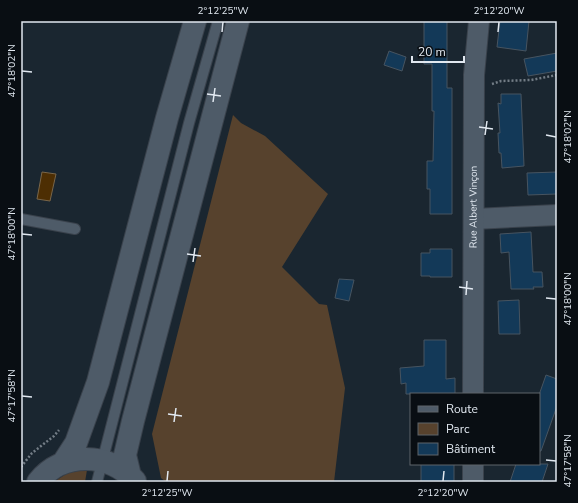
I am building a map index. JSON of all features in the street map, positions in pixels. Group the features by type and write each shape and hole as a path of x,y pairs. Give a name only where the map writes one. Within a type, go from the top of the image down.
{"main road":[{"path":"63,463 76,443 98,382 165,125 194,21"},
{"path":"133,479 125,455 238,21"},
{"path":"38,482 50,470 63,463 89,459 102,460 117,466 133,479"}],"street":[{"name":"Rue Albert Vinçon","path":"473,393 474,90 479,21"},
{"path":"474,219 557,215"},
{"path":"473,465 473,482"}],"lane":[{"path":"97,482 189,123 218,21"},
{"path":"21,219 75,229"}],"path":[{"path":"474,90 501,81 531,80 557,75"},
{"path":"21,467 32,453 54,436 64,425"}],"green space":[{"path":"233,115 241,123 265,136 328,194 282,267 319,304 327,305 345,388 334,482 166,482 161,478 152,434"},
{"path":"76,470 87,470 85,482 54,482 66,474"}],"shaded area":[{"path":"42,172 56,174 50,201 37,199"}],"building":[{"path":"424,21 447,21 447,88 452,88 452,214 430,214 430,189 427,189 427,161 433,161 434,111 432,111 432,64 424,64"},
{"path":"500,21 529,21 526,51 497,47"},
{"path":"389,51 406,57 402,71 384,65"},
{"path":"557,53 557,71 528,76 524,59"},
{"path":"501,94 521,94 524,166 502,168 501,153 499,153 498,133 500,133 498,103 501,104"},
{"path":"557,172 557,194 528,195 527,173"},
{"path":"531,232 533,272 542,272 543,287 533,287 534,289 511,289 509,252 501,253 500,234"},
{"path":"430,249 452,249 452,277 421,276 421,253 430,253"},
{"path":"339,279 354,280 349,301 335,298"},
{"path":"519,300 520,334 499,334 498,301"},
{"path":"424,340 446,340 446,379 455,378 455,393 406,394 406,383 401,384 400,368 424,366"},
{"path":"546,375 557,379 557,406 541,451 540,451 540,393"},
{"path":"548,464 542,482 510,482 516,465"},
{"path":"421,465 454,465 454,482 421,482"}]}
